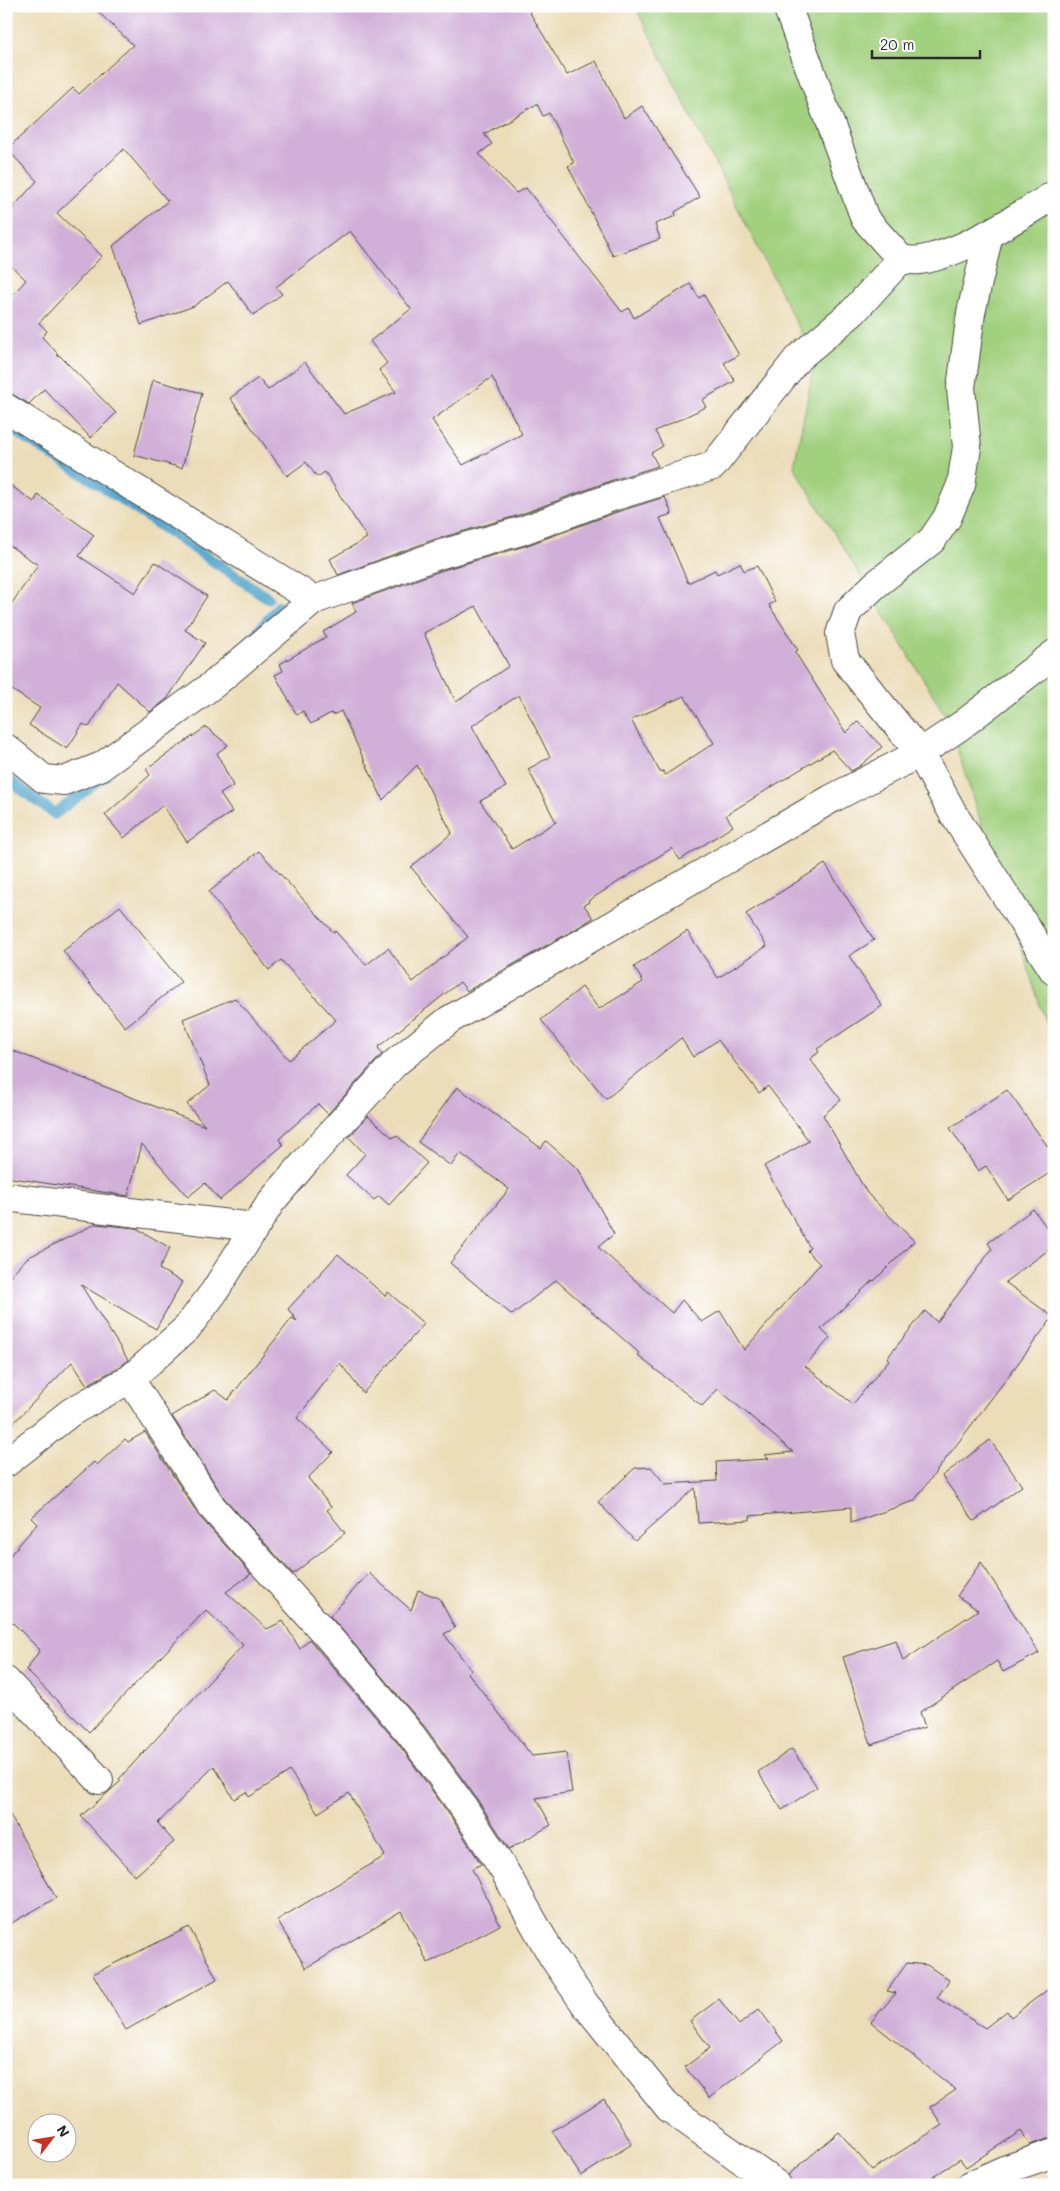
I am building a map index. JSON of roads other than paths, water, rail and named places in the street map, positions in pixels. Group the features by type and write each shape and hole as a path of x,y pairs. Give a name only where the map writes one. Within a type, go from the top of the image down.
{"street":[{"path":"787,6 865,219 901,259 918,261 938,257 988,234 1054,195"},
{"path":"988,234 971,313 961,388 967,447 962,485 948,518 932,540 875,585 848,612 840,634 845,660 920,753 954,815 1054,971"},
{"path":"6,748 44,779 64,781 102,766 214,684 314,600 438,555 521,531 615,496 713,466 798,358 853,312 901,259"},
{"path":"6,408 314,600"},
{"path":"6,1463 71,1412 130,1379 187,1328 214,1292 271,1202 395,1063 449,1020 830,799 920,753 962,725 1054,654"},
{"path":"6,1197 254,1227"},
{"path":"130,1379 212,1506 332,1640 412,1736 464,1808 506,1872 553,1957 585,2004 669,2108 777,2185"},
{"path":"6,1681 99,1780"},
{"path":"971,2185 1004,2170 1054,2153"}],"waterway":[{"path":"6,426 91,479 268,598"},
{"path":"256,634 279,606"},
{"path":"6,778 55,814 107,774"}]}
